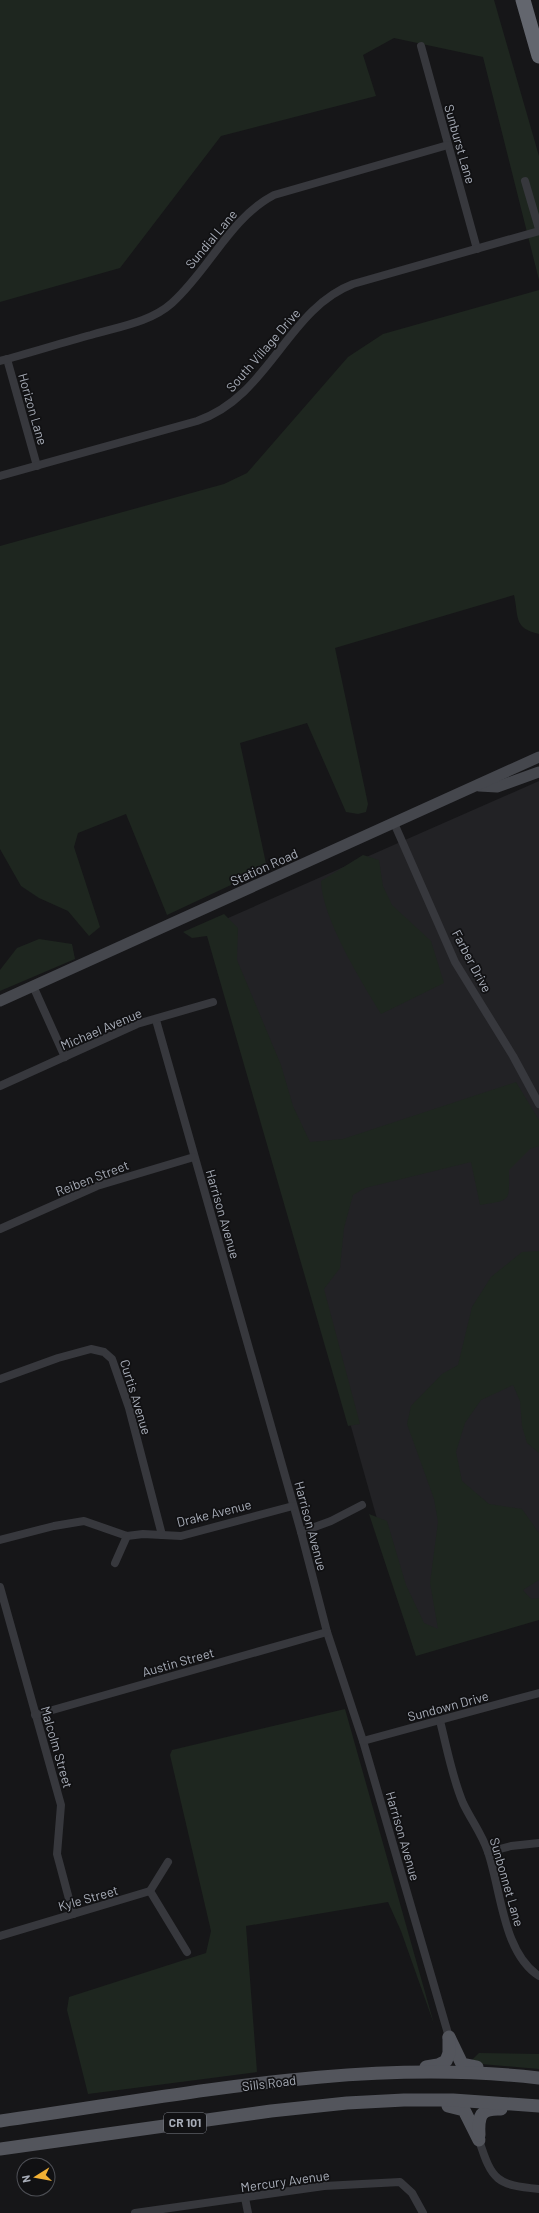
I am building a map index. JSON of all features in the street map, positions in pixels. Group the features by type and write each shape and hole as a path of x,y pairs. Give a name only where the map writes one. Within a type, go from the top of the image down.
{"highway":[{"path":"523,0 539,56"}],"main road":[{"name":"Station Road","path":"0,1001 539,757"},
{"path":"477,786 497,787 539,772"},
{"path":"448,2037 460,2060 465,2065 539,2072"},
{"path":"381,2073 442,2064 448,2058 448,2037"},
{"name":"Sills Road","path":"0,2121 291,2080 381,2073 475,2073 539,2078"},
{"path":"404,2100 456,2107 464,2110 479,2140"},
{"name":"CR 101","path":"0,2149 271,2111 404,2100 453,2100 539,2106"},
{"path":"479,2140 478,2121 484,2111 493,2109 539,2113"}],"street":[{"name":"Sunburst Lane","path":"421,46 477,249"},
{"name":"Sundial Lane","path":"3,360 139,321 166,308 181,293 244,217 259,204 274,195 448,145"},
{"path":"525,181 539,230"},
{"name":"South Village Drive","path":"0,476 197,421 220,412 239,398 313,312 335,292 353,284 539,230"},
{"name":"Horizon Lane","path":"3,360 37,466"},
{"name":"Farber Drive","path":"394,823 455,962 513,1056 539,1104"},
{"path":"33,986 65,1057"},
{"name":"Michael Avenue","path":"0,1086 137,1024 156,1020 213,1002"},
{"name":"Harrison Avenue","path":"156,1020 301,1532 327,1632 363,1741 448,2037"},
{"name":"Reiben Street","path":"0,1228 97,1186 194,1157"},
{"name":"Curtis Avenue","path":"0,1379 91,1348 104,1352 112,1358 129,1408 162,1535"},
{"path":"301,1532 331,1521 362,1504"},
{"name":"Drake Avenue","path":"0,1540 54,1526 84,1522 127,1536 143,1534 181,1536 293,1506"},
{"path":"115,1563 127,1536"},
{"name":"Malcolm Street","path":"0,1587 61,1805 57,1854 73,1914"},
{"name":"Austin Street","path":"35,1715 327,1632"},
{"name":"Sundown Drive","path":"363,1741 539,1693"},
{"name":"Sunbonnet Lane","path":"440,1721 461,1796 488,1852 511,1938 520,1958 529,1970 539,1976"},
{"path":"488,1852 511,1846 539,1843"},
{"path":"168,1862 150,1891 187,1952"},
{"name":"Kyle Street","path":"0,1936 150,1891"},
{"path":"479,2140 486,2164 493,2175 503,2182 517,2187 539,2189"},
{"name":"Mercury Avenue","path":"135,2213 324,2186 400,2182 412,2193 423,2213"},
{"path":"246,2198 248,2213"}],"shaded area":[{"path":"0,0 494,0 539,156 539,280 483,57 394,38 363,55 376,96 221,136 120,268 0,302"},
{"path":"539,290 539,634 531,632 521,625 517,615 514,595 335,648 368,804 366,812 358,814 346,812 307,723 240,743 267,868 167,915 126,814 78,833 74,847 100,927 89,936 68,911 39,898 21,886 0,849 0,546 224,484 247,473 348,357 383,334"},
{"path":"539,781 539,1611 414,1650 210,926"},
{"path":"363,855 379,860 383,886 392,905 431,941 444,983 381,1014 353,967 335,931 323,896 321,881"},
{"path":"224,914 238,928 237,960 281,1065 293,1106 310,1142 343,1139 516,1082 539,1120 539,1146 530,1149 509,1170 508,1194 503,1200 480,1205 471,1162 365,1188 353,1195 344,1228 340,1268 324,1289 360,1424 348,1426 207,936 192,938 183,932"},
{"path":"39,939 72,944 75,959 0,991 0,970 17,948"},
{"path":"539,1251 539,1453 527,1443 522,1426 520,1401 513,1385 481,1400 465,1423 456,1452 462,1481 489,1504 522,1509 539,1533 539,1580 523,1590 531,1599 539,1598 539,1620 416,1656 369,1514 387,1521 406,1585 424,1623 438,1629 430,1583 438,1522 434,1499 407,1424 411,1406 442,1374 458,1365 472,1307 491,1277 522,1252"},
{"path":"345,1709 434,2024 401,1931 388,1902 246,1926 257,2072 88,2094 67,2010 69,1997 206,1953 211,1931 170,1755 172,1750"},
{"path":"479,2053 539,2054 539,2069 469,2063"}]}
